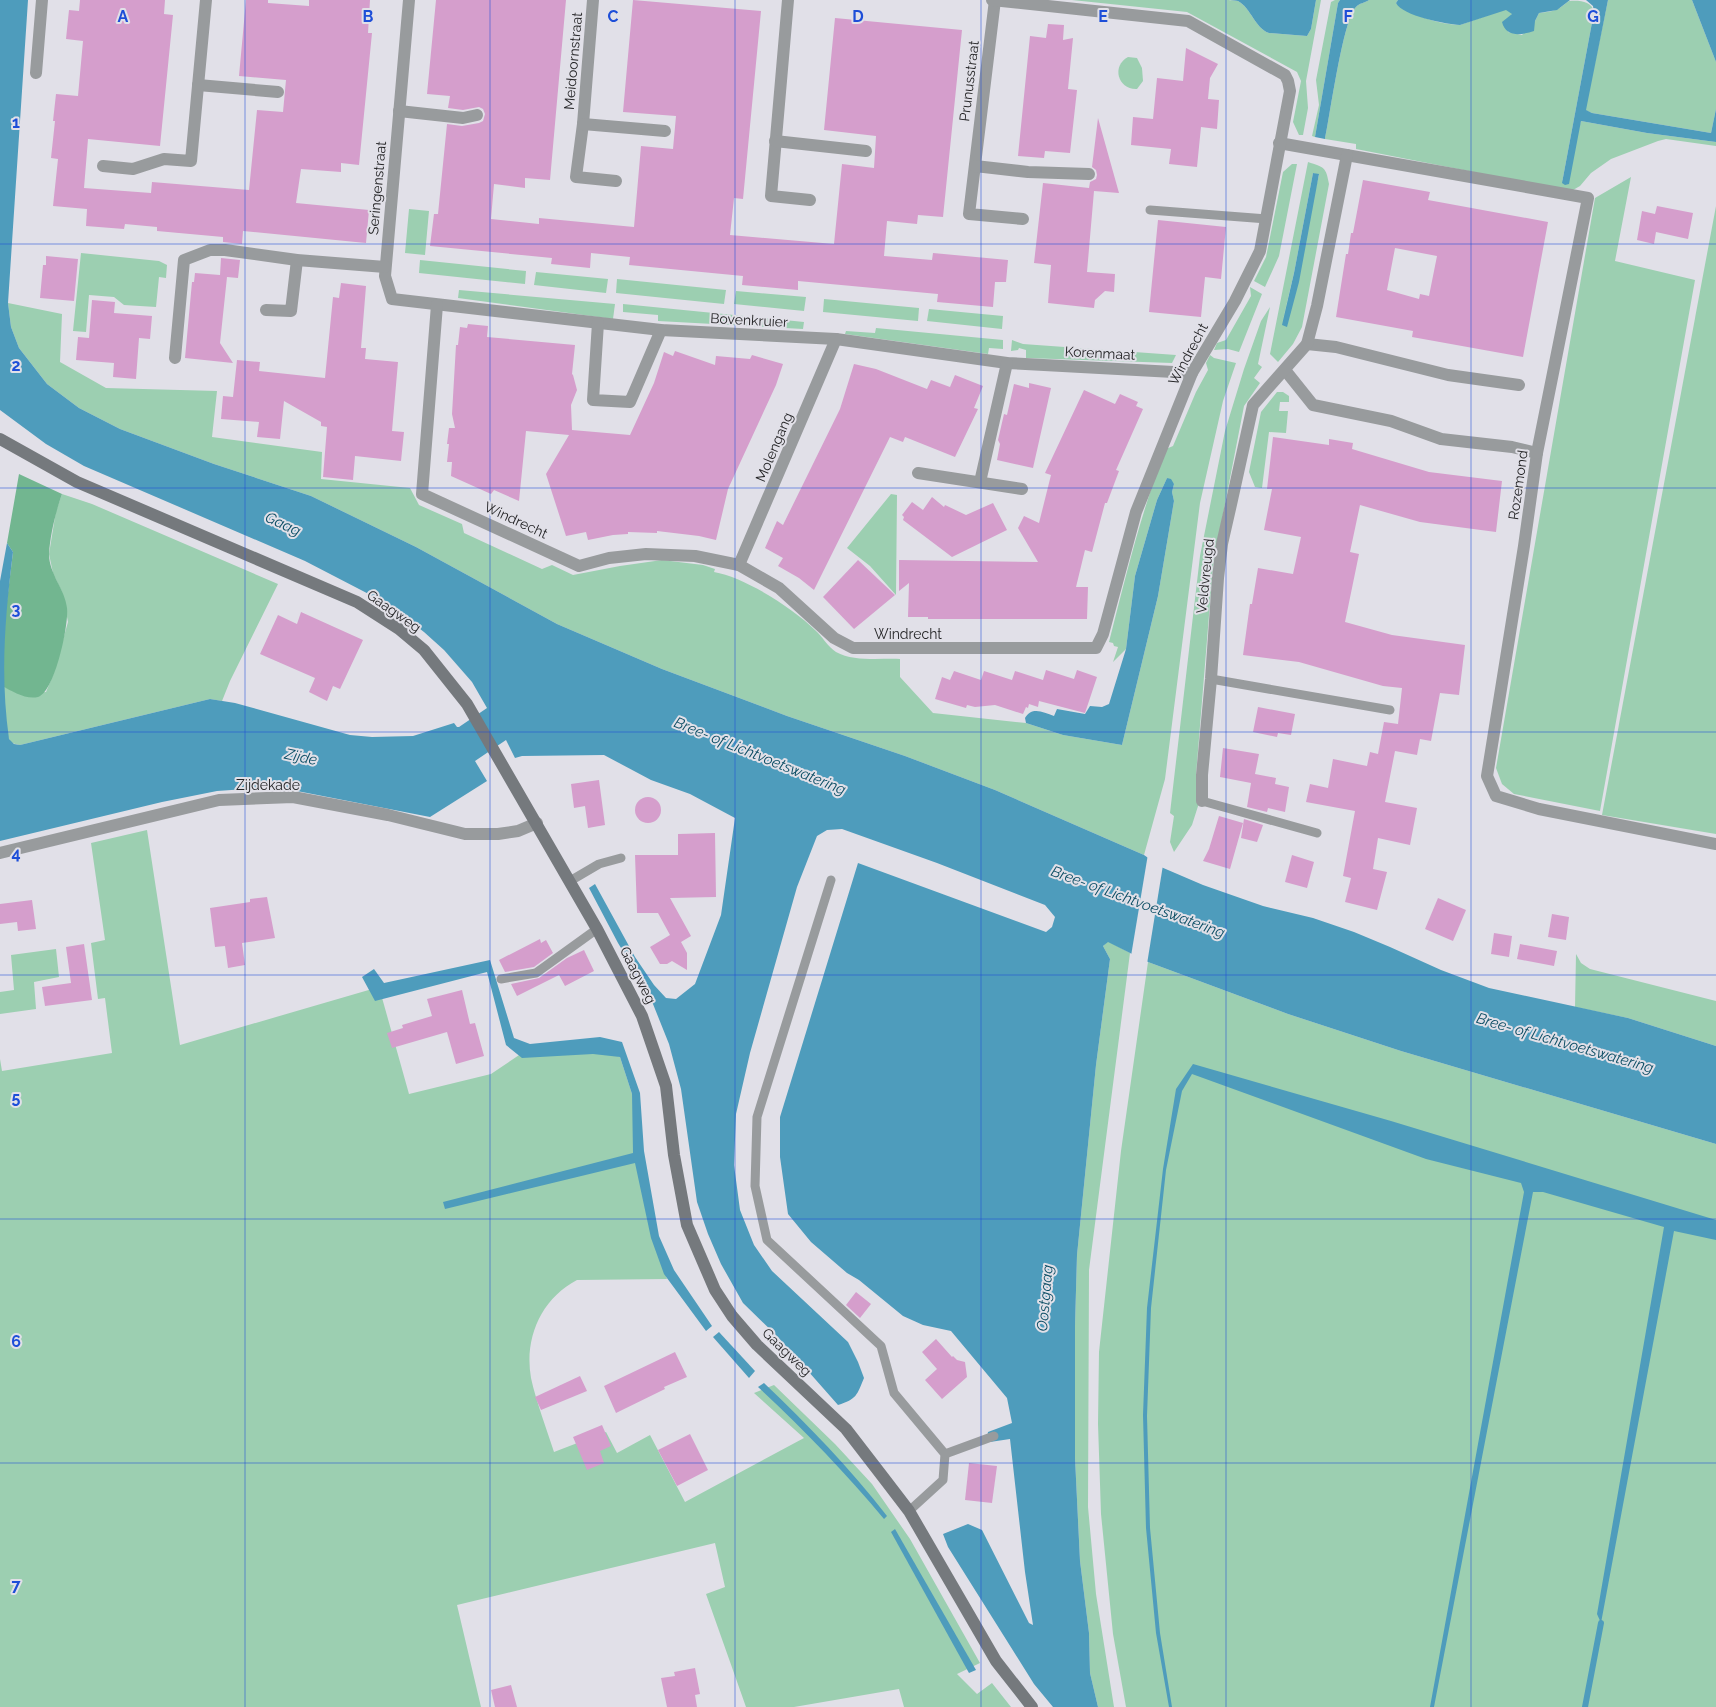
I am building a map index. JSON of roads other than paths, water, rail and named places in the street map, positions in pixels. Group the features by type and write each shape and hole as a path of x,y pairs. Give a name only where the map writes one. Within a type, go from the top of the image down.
{"main road":[{"name":"Gaagweg","path":"0,431 6,442 77,482 357,602 399,629 424,650 467,704 598,929 642,1016 666,1086 674,1155 687,1225 715,1290 732,1316 757,1345 846,1429 909,1511 996,1661 1032,1707"}],"street":[{"path":"36,73 42,0"},
{"path":"103,166 133,169 164,159 191,161 206,0"},
{"name":"Seringenstraat","path":"385,267 398,111 410,0"},
{"name":"Meidoornstraat","path":"593,0 583,124 576,177 616,181"},
{"path":"788,0 771,196 810,200"},
{"name":"Windrecht","path":"437,305 422,494 579,566 609,558 646,554 695,556 739,565 779,588 834,638 853,648 1096,648 1104,634 1136,512 1192,373 1235,301 1260,251 1290,91 1285,75 1188,21 993,0"},
{"name":"Prunusstraat","path":"993,0 969,214 1023,219"},
{"path":"198,85 278,92"},
{"path":"398,111 463,118 477,115"},
{"name":"Meidoornstraat","path":"583,124 665,130"},
{"path":"775,141 866,151"},
{"path":"1279,144 1347,155"},
{"name":"Veldvreugd","path":"1202,801 1202,775 1222,544 1253,405 1307,344 1317,306 1347,155"},
{"name":"Rozemond","path":"1347,155 1588,198 1537,452 1487,776 1496,796 1539,809 1716,844"},
{"path":"975,166 1028,172 1089,174"},
{"path":"174,358 184,260 210,250 226,250 297,260 385,267 385,276 392,299 437,305"},
{"path":"266,310 291,311 297,260"},
{"name":"Bovenkruier","path":"437,305 661,330 836,340"},
{"path":"598,323 593,400 630,402 661,330"},
{"name":"Korenmaat","path":"836,340 1007,363 1192,373"},
{"name":"Molengang","path":"739,565 836,340"},
{"path":"1307,344 1336,348 1448,375 1519,385"},
{"path":"980,482 1007,363"},
{"path":"1285,370 1313,405 1391,421 1441,439 1512,447 1537,452"},
{"path":"918,473 1022,489"},
{"name":"Zijdekade","path":"0,853 219,800 293,797 388,815 465,834 498,834 518,831 537,823"}],"lane":[{"path":"1150,210 1267,219"},
{"path":"1211,679 1390,710"},
{"path":"1202,801 1317,833"},
{"path":"570,881 599,864 621,858"},
{"path":"831,880 756,1117 755,1186 767,1240 881,1346 894,1393 944,1454 943,1480 909,1511"},
{"path":"500,979 536,973 598,929"},
{"path":"944,1454 994,1436"}],"water":[{"path":"0,0 28,0 8,303 11,327 19,348 47,384 79,408 120,429 214,464 311,496 416,547 557,624 662,669 995,790 1144,855 1161,867 1203,885 1263,906 1313,918 1354,932 1441,970 1489,988 1628,1018 1716,1046 1716,1144 1401,1051 1288,1014 1148,962 1108,942 1103,946 1110,959 1096,1065 1077,1255 1075,1326 1075,1458 1080,1561 1089,1633 1090,1673 1098,1707 1053,1707 1034,1684 948,1547 943,1534 968,1524 982,1530 1029,1623 1033,1625 1010,1439 990,1442 987,1438 988,1432 1012,1423 1007,1398 951,1331 923,1325 903,1316 859,1280 847,1273 811,1242 788,1214 780,1157 780,1117 858,863 1046,932 1052,927 1055,917 1045,905 842,829 827,830 817,836 797,887 750,1053 736,1114 734,1165 740,1210 754,1245 772,1271 848,1342 858,1362 864,1378 860,1389 856,1396 838,1405 778,1337 743,1303 721,1264 697,1202 681,1089 669,1044 649,994 618,943 589,888 595,884 635,957 654,985 666,998 676,999 695,984 721,915 735,818 690,794 651,780 604,755 522,756 515,758 506,740 475,761 487,781 430,817 297,791 258,788 217,791 162,802 0,841 0,581 7,543 13,552 4,668 9,739 14,744 20,745 210,699 235,703 350,735 372,737 413,736 454,723 459,727 487,708 472,682 444,650 386,603 305,561 84,466 46,444 0,410"},
{"path":"1233,0 1316,0 1311,29 1307,36 1269,33 1260,27 1246,8 1238,1"},
{"path":"1340,0 1369,0 1356,7 1346,29 1325,139 1315,137"},
{"path":"1398,0 1570,0 1557,10 1539,13 1535,21 1534,31 1525,34 1515,34 1507,31 1502,22 1512,14 1506,10 1460,25 1435,21 1407,12 1396,3"},
{"path":"1586,0 1608,0 1586,110 1592,113 1711,133 1716,109 1716,142 1647,133 1581,121 1569,184 1565,185 1562,183 1594,12 1593,6"},
{"path":"1692,0 1716,0 1716,62"},
{"path":"1313,173 1319,174 1299,282 1287,327 1282,325"},
{"path":"1167,478 1171,479 1174,484 1172,492 1174,501 1158,596 1122,745 1063,735 1026,723 1025,718 1034,711 1054,716 1057,709 1085,714 1090,706 1102,707 1109,704 1126,649 1135,576 1157,500"},
{"path":"490,960 514,1038 530,1044 600,1037 622,1042 640,1093 644,1151 659,1236 674,1270 712,1326 706,1331 664,1274 651,1238 635,1163 445,1209 443,1202 633,1153 632,1094 620,1057 593,1054 522,1058 506,1045 487,972 375,1001 362,977 374,969 384,983"},
{"path":"1193,1064 1391,1121 1716,1220 1716,1240 1674,1231 1601,1623 1597,1614 1664,1227 1543,1192 1533,1192 1434,1707 1430,1707 1524,1192 1521,1183 1426,1159 1192,1074 1182,1091 1166,1170 1151,1308 1147,1416 1150,1528 1160,1633 1172,1707 1169,1707 1156,1633 1146,1528 1143,1415 1147,1308 1163,1169 1176,1089"},
{"path":"719,1332 755,1371 749,1378 713,1337"},
{"path":"764,1383 812,1431 873,1498 887,1516 884,1519 823,1451 758,1387"},
{"path":"895,1529 976,1670 969,1673 891,1532"}],"waterway":[{"path":"1585,1707 1601,1623"}],"water label":[{"name":"Gaag","path":"283,524"},
{"name":"Bree- of Lichtvoetswatering","path":"760,756"},
{"name":"Zijde","path":"301,757"},
{"name":"Bree- of Lichtvoetswatering","path":"1138,902"},
{"name":"Bree- of Lichtvoetswatering","path":"1565,1043"},
{"name":"Oostgaag","path":"1045,1298"}]}
